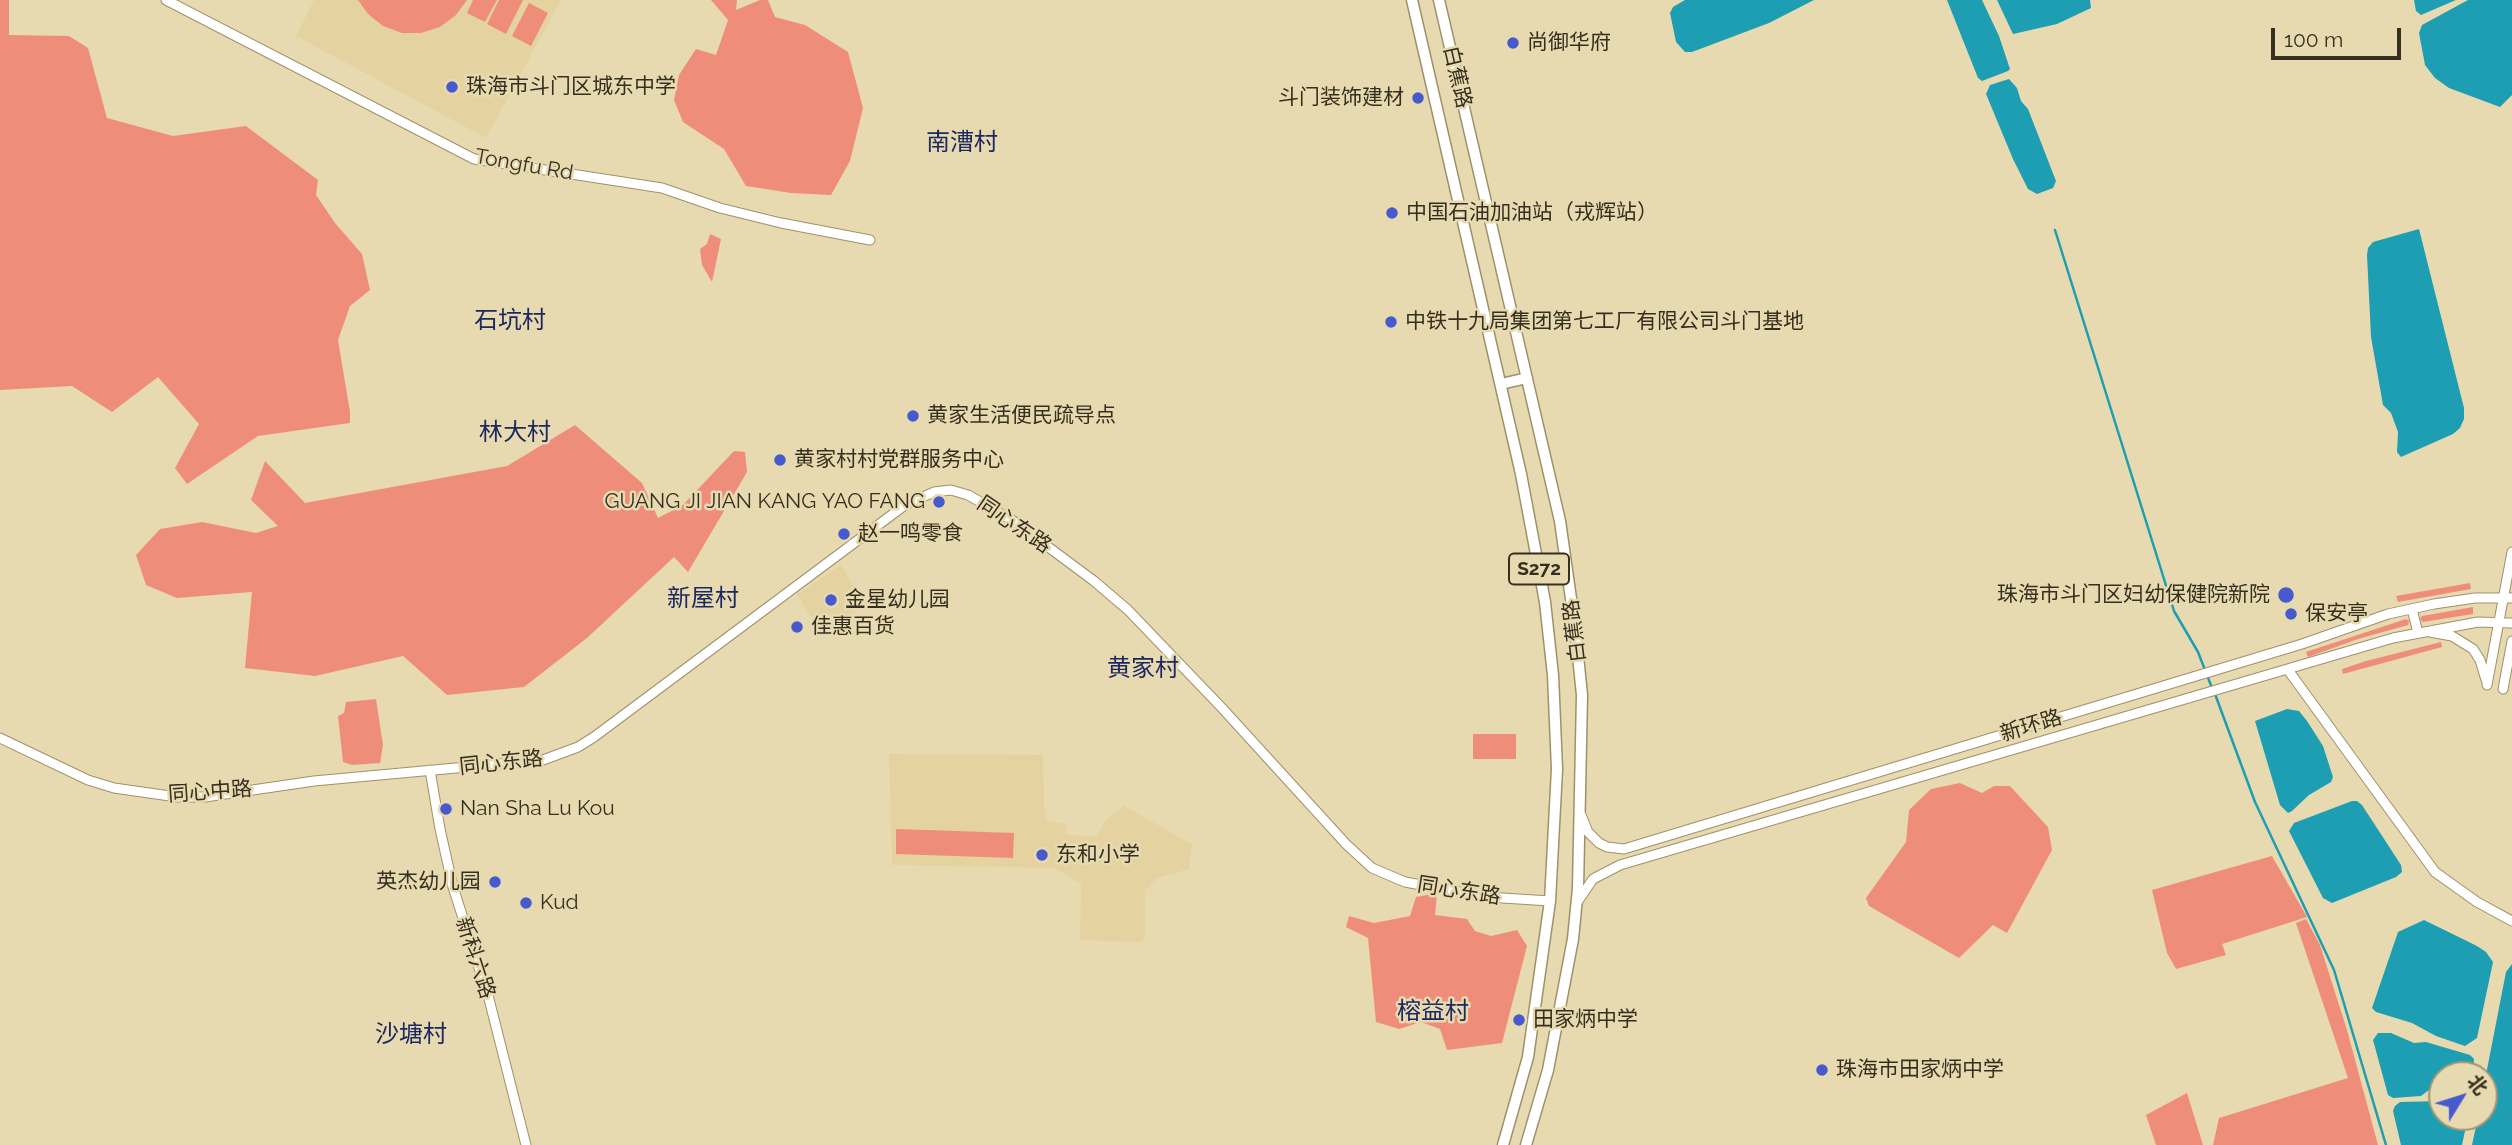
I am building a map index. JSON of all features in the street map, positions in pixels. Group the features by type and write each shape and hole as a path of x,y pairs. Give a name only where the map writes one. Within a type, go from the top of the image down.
{"main road":[{"name":"白蕉路","path":"1412,0 1501,384 1545,602 1553,675 1558,769 1550,901 1528,1057 1503,1145"},
{"name":"白蕉路","path":"1438,0 1560,521 1582,695 1577,906 1573,939 1548,1070 1526,1145"},
{"path":"1501,384 1527,378"}],"street":[{"name":"Tongfu Rd","path":"166,0 474,159 662,188 732,211 870,240"},
{"name":"同心东路","path":"430,770 543,760 578,747 892,514 919,497 943,489 968,495 1012,520 1128,610 1346,844 1372,868 1405,882 1487,897 1550,901"},
{"path":"2412,609 2418,632 2442,634 2462,641 2473,649 2480,660 2487,685 2499,623 2508,598 2512,552"},
{"name":"新环路","path":"1624,849 2412,609 2475,598 2508,598"},
{"name":"新环路","path":"1577,906 1583,891 1593,879 1620,865 2418,632 2478,622 2512,623"},
{"path":"2503,689 2512,641"},
{"path":"2288,670 2435,872 2477,902 2512,921"},
{"name":"同心中路","path":"0,738 89,780 114,788 177,797 205,797 314,781 430,770"},
{"name":"新科六路","path":"430,770 453,887 489,999 526,1145"},
{"path":"1580,810 1584,825 1592,837 1607,847 1624,849"},
{"path":"1620,865 1614,862 1613,855 1624,849"}],"shaded area":[{"path":"0,0 9,0 9,35 69,36 88,48 107,118 173,136 246,126 318,180 316,195 335,223 362,254 370,290 350,306 338,340 350,423 258,436 187,484 175,468 199,424 158,377 112,412 72,386 0,390"},
{"name":"珠海市斗门区城东中学","path":"314,0 561,0 486,138 296,36"},
{"path":"358,0 467,0 456,15 440,27 421,33 402,33 383,26 368,14"},
{"path":"473,0 497,0 485,22 467,13"},
{"path":"499,0 523,0 506,34 487,24"},
{"path":"711,0 737,0 736,10 760,0 768,0 775,17 805,25 848,52 863,108 850,161 831,195 791,193 746,186 724,149 683,122 674,100 679,75 696,49 716,55 728,20"},
{"path":"529,3 548,13 531,46 512,36"},
{"path":"710,234 721,239 712,282 702,265 700,249 707,244"},
{"path":"575,425 642,483 658,518 683,505 734,451 745,452 747,472 688,572 674,557 587,638 524,687 447,695 403,656 315,676 245,668 252,592 177,598 146,585 136,555 160,529 202,522 256,533 278,526 251,500 265,461 305,503 507,466"},
{"name":"金星幼儿园","path":"841,565 865,607 820,632 797,594"},
{"path":"2470,583 2471,589 2398,602 2396,596"},
{"path":"2473,607 2473,614 2423,622 2420,619 2422,616"},
{"path":"2406,619 2409,621 2408,625 2308,657 2306,652"},
{"path":"2441,642 2442,647 2343,674 2342,669 2366,661"},
{"path":"376,699 383,745 380,763 352,765 343,762 338,716 344,713 346,702"},
{"path":"1473,734 1516,734 1516,759 1473,759"},
{"name":"东和小学","path":"889,754 1043,755 1047,820 1066,824 1067,835 1096,836 1106,820 1124,806 1192,844 1189,869 1157,878 1145,891 1145,938 1140,942 1080,940 1081,884 1054,868 892,865"},
{"path":"1960,783 1982,793 1994,786 2010,786 2048,827 2052,850 2007,933 1993,925 1959,958 1869,906 1866,898 1906,842 1909,810 1931,789"},
{"path":"896,829 1014,833 1013,858 896,854"},
{"path":"2272,856 2307,917 2222,944 2226,955 2176,969 2167,953 2152,890"},
{"path":"1437,893 1435,915 1467,919 1475,931 1491,936 1517,930 1527,946 1502,1043 1447,1050 1440,1029 1421,1022 1399,1029 1376,1022 1368,938 1346,927 1349,916 1374,923 1410,916 1416,897"},
{"path":"2306,919 2320,945 2347,1030 2378,1145 2213,1145 2219,1118 2348,1078 2296,923"},
{"path":"2187,1093 2203,1145 2156,1145 2146,1115"}],"water":[{"path":"1685,0 1814,0 1769,23 1692,52 1685,52 1676,42 1670,13 1673,7"},
{"path":"1947,0 1982,0 1999,36 2010,69 2008,71 1982,81 1978,78"},
{"path":"1997,0 2090,0 2091,8 2057,24 2013,34"},
{"path":"2414,0 2456,0 2421,15 2416,11"},
{"path":"2468,0 2512,0 2512,95 2500,107 2449,88 2435,78 2425,65 2419,33 2422,25"},
{"path":"2009,79 2028,109 2056,181 2053,188 2037,194 2028,189 1986,94 1990,85"},
{"path":"2419,229 2464,408 2464,419 2453,434 2401,457 2397,452 2398,432 2391,413 2383,405 2371,337 2367,255 2373,242"},
{"path":"2287,709 2299,711 2307,721 2323,746 2333,777 2331,782 2309,795 2288,813 2280,805 2255,721"},
{"path":"2352,801 2362,805 2401,865 2402,872 2396,877 2332,903 2323,898 2289,831 2294,823"},
{"path":"2424,920 2477,946 2486,952 2493,962 2477,1038 2465,1046 2436,1036 2412,1023 2376,1012 2372,1008 2398,932"},
{"path":"2512,964 2512,1145 2472,1145 2475,1131 2498,1131 2498,1061 2489,1061 2506,972"},
{"path":"2378,1033 2391,1033 2414,1043 2426,1042 2470,1055 2474,1061 2428,1061 2428,1091 2421,1096 2393,1098 2388,1095 2373,1040"},
{"path":"2428,1101 2428,1131 2465,1131 2462,1145 2401,1145 2393,1111 2400,1102"}],"waterway":[{"path":"2055,230 2174,611 2198,652 2212,688"},
{"path":"2215,694 2255,802 2334,970 2386,1145"}],"place":[{"name":"尚御华府","path":"1513,43"},
{"name":"珠海市斗门区城东中学","path":"452,87"},
{"name":"斗门装饰建材","path":"1418,98"},
{"name":"中国石油加油站（戎辉站）","path":"1392,213"},
{"name":"中铁十九局集团第七工厂有限公司斗门基地","path":"1391,322"},
{"name":"黄家生活便民疏导点","path":"913,416"},
{"name":"黄家村村党群服务中心","path":"780,460"},
{"name":"GUANG JI JIAN KANG YAO FANG","path":"939,502"},
{"name":"赵一鸣零食","path":"844,534"},
{"name":"珠海市斗门区妇幼保健院新院","path":"2286,595"},
{"name":"金星幼儿园","path":"831,600"},
{"name":"保安亭","path":"2291,614"},
{"name":"佳惠百货","path":"797,627"},
{"name":"Nan Sha Lu Kou","path":"446,809"},
{"name":"东和小学","path":"1042,855"},
{"name":"英杰幼儿园","path":"495,882"},
{"name":"Kud","path":"526,903"},
{"name":"田家炳中学","path":"1519,1020"},
{"name":"珠海市田家炳中学","path":"1822,1070"}],"district":[{"name":"南漕村","path":"962,143"},
{"name":"石坑村","path":"510,321"},
{"name":"林大村","path":"515,433"},
{"name":"新屋村","path":"703,599"},
{"name":"黄家村","path":"1143,669"},
{"name":"榕益村","path":"1433,1012"},
{"name":"沙塘村","path":"411,1035"}]}
